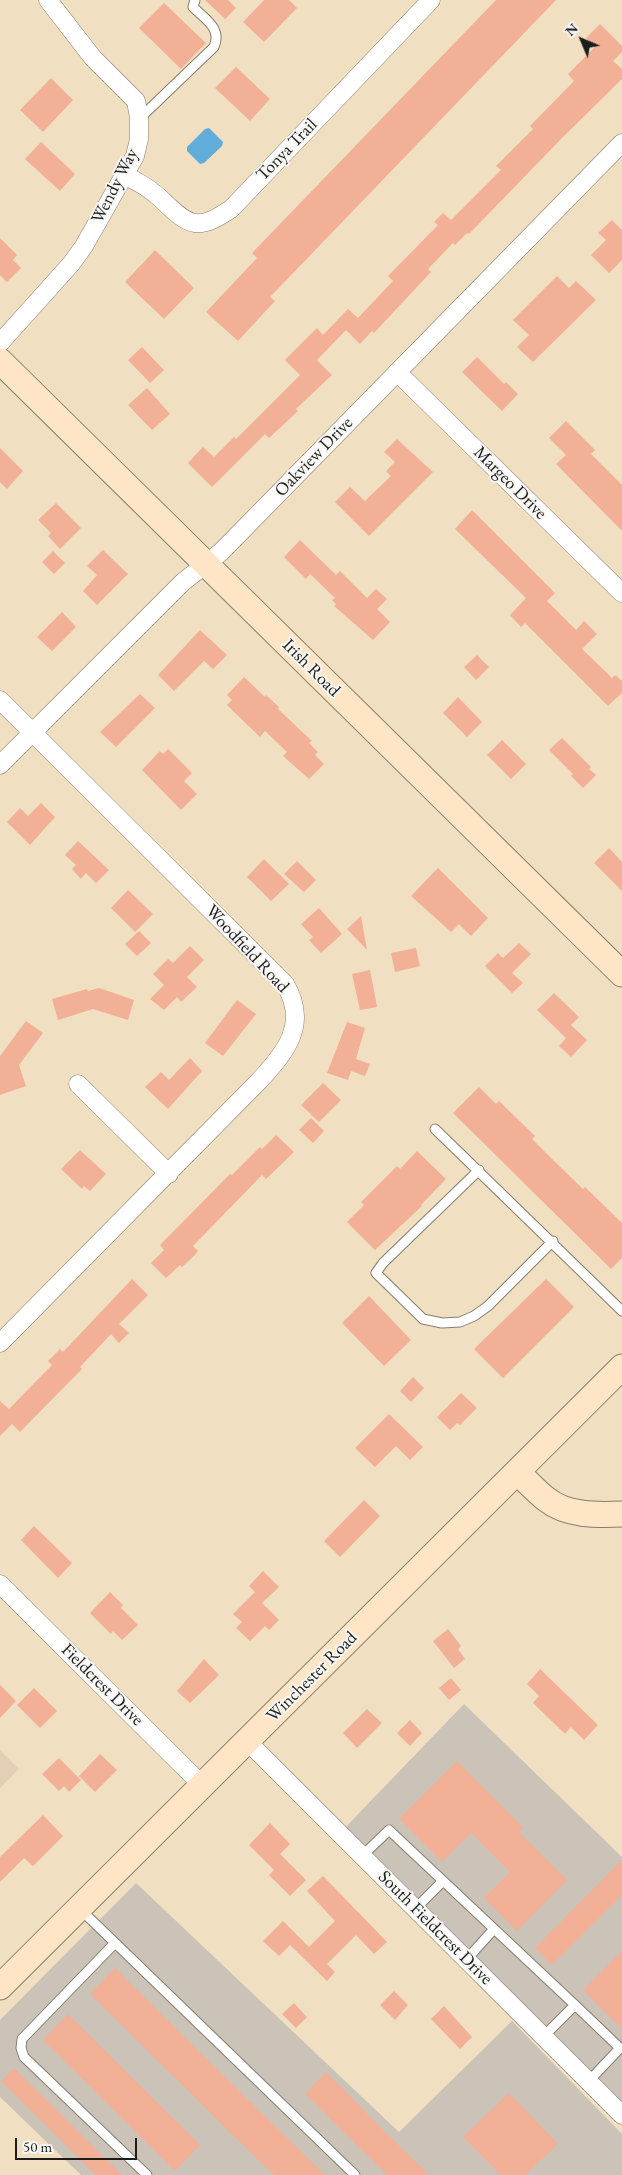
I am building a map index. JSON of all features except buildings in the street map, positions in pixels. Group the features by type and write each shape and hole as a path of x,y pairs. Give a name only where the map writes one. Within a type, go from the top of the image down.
{"street":[{"name":"Wendy Way","path":"0,343 71,264 84,246 134,156 139,139 139,118 136,101 93,58 48,0"},
{"name":"Tonya Trail","path":"124,175 154,192 185,220 195,223 217,218 231,209 431,0"},
{"name":"Oakview Drive","path":"0,765 183,582 221,552 622,143"},
{"name":"Irish Road","path":"0,361 622,974"},
{"name":"Margeo Drive","path":"397,372 622,593"},
{"name":"Woodfield Road","path":"0,700 275,973 291,994 295,1020 293,1033 284,1052 259,1081 0,1343"},
{"path":"78,1084 169,1174"},
{"name":"Winchester Road","path":"0,1986 622,1367"},
{"path":"517,1472 547,1500 559,1506 589,1514 622,1514"},
{"name":"Fieldcrest Drive","path":"0,1584 203,1786"},
{"name":"South Fieldcrest Drive","path":"247,1741 622,2116"}],"lane":[{"path":"139,118 214,47 218,38 216,31 193,7 195,0"},
{"path":"436,1129 553,1241 622,1311"},
{"path":"479,1170 383,1263 376,1273 385,1283 423,1319 442,1323 460,1322 474,1316 488,1306 553,1241"},
{"path":"362,1856 389,1830 620,2048 588,2082"},
{"path":"415,1909 443,1881"},
{"path":"79,1908 114,1944 355,2175"},
{"path":"466,1960 494,1928"},
{"path":"114,1944 22,2039 21,2048 24,2057 148,2175"},
{"path":"544,2037 575,2004"}],"shaded area":[{"path":"464,1704 622,1857 622,2110 337,1836"},
{"path":"0,1750 19,1769 0,1788"},
{"path":"136,1883 399,2132 512,2021 622,2134 622,2175 81,2175 0,2097 0,2020"}],"water":[{"path":"209,128 223,142 222,146 204,163 200,164 187,151 187,147 205,129"}]}
